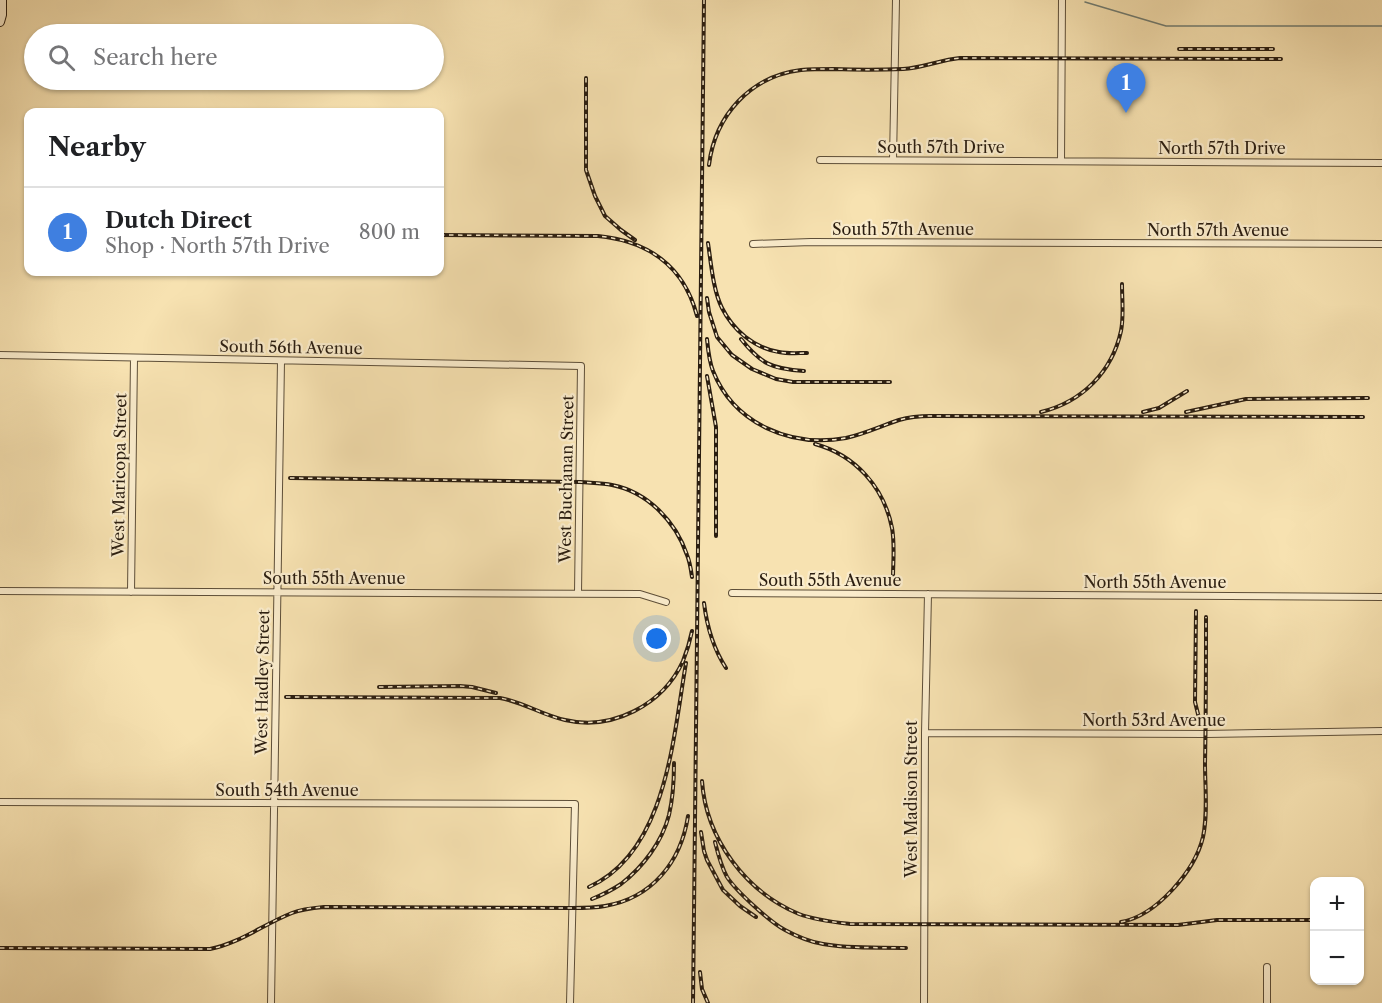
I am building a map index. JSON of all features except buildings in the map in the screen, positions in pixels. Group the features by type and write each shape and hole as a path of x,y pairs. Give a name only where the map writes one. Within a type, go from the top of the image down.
{"main road":[{"path":"0,21 2,0"}],"street":[{"path":"893,160 896,0"},
{"path":"1061,161 1062,0"},
{"name":"South 57th Drive","path":"820,160 1061,161"},
{"name":"North 57th Drive","path":"1061,161 1382,163"},
{"name":"South 57th Avenue","path":"753,244 811,242 1054,243"},
{"name":"North 57th Avenue","path":"1054,243 1382,244"},
{"name":"South 56th Avenue","path":"0,355 581,366"},
{"name":"West Maricopa Street","path":"131,592 134,358"},
{"name":"West Hadley Street","path":"271,1003 281,361"},
{"name":"West Buchanan Street","path":"578,593 581,366"},
{"name":"South 55th Avenue","path":"0,591 640,594 666,602"},
{"name":"South 55th Avenue","path":"732,593 928,594"},
{"name":"North 55th Avenue","path":"928,594 1382,597"},
{"name":"West Madison Street","path":"924,1003 928,594"},
{"name":"North 53rd Avenue","path":"925,733 1218,734 1382,731"},
{"name":"South 54th Avenue","path":"0,802 575,804 570,1003"},
{"path":"1267,967 1267,1003"}],"waterway":[{"path":"1085,2 1166,26 1382,26"}],"railway":[{"path":"693,1003 704,0"},
{"path":"1179,49 1273,49"},
{"path":"709,165 719,130 738,101 766,80 801,70 903,69 960,58 1281,59"},
{"path":"586,78 586,170 605,216 635,240"},
{"path":"444,235 598,236 633,244 648,250 673,270 691,298 697,316"},
{"path":"708,243 716,293 722,308 738,331 761,347 770,350 807,353"},
{"path":"1041,412 1070,401 1082,393 1103,372 1117,346 1121,331 1122,284"},
{"path":"707,298 717,337 732,355 752,369 776,379 793,382 890,382"},
{"path":"707,339 713,371 722,390 735,405 750,418 767,428 805,439 846,438 899,420 923,416 1363,417"},
{"path":"741,339 761,360 768,364 783,369 804,371"},
{"path":"707,376 716,427 716,536"},
{"path":"1143,412 1159,408 1187,391"},
{"path":"1186,412 1246,399 1368,398"},
{"path":"815,444 843,456 866,475 875,486 888,513 892,528 893,579"},
{"path":"290,478 580,482 612,485 637,494 659,510 668,520 682,543 689,560 692,577"},
{"path":"704,603 711,637 726,668"},
{"path":"1196,611 1195,702 1200,722"},
{"path":"1121,922 1147,911 1172,890 1192,864 1203,837 1206,809 1206,617"},
{"path":"286,697 500,698 565,720 600,722 634,711 663,690 683,661 692,631"},
{"path":"589,887 615,870 635,848 651,820 662,790 670,757 686,663"},
{"path":"379,687 460,686 496,693"},
{"path":"592,899 621,884 644,862 657,844 669,815 674,763"},
{"path":"702,781 711,823 720,843 746,878 780,904 799,914 818,919 850,924 1178,925 1217,920 1310,920"},
{"path":"0,948 210,949 242,938 292,913 324,907 593,908 605,906 637,895 661,875 679,848 688,816"},
{"path":"701,832 707,860 723,890 756,917"},
{"path":"715,842 723,869 731,883 762,913 785,930 798,937 833,946 906,948"},
{"path":"700,972 702,989 708,1003"}],"place":[{"name":"Dutch Direct","path":"1126,113"}]}
